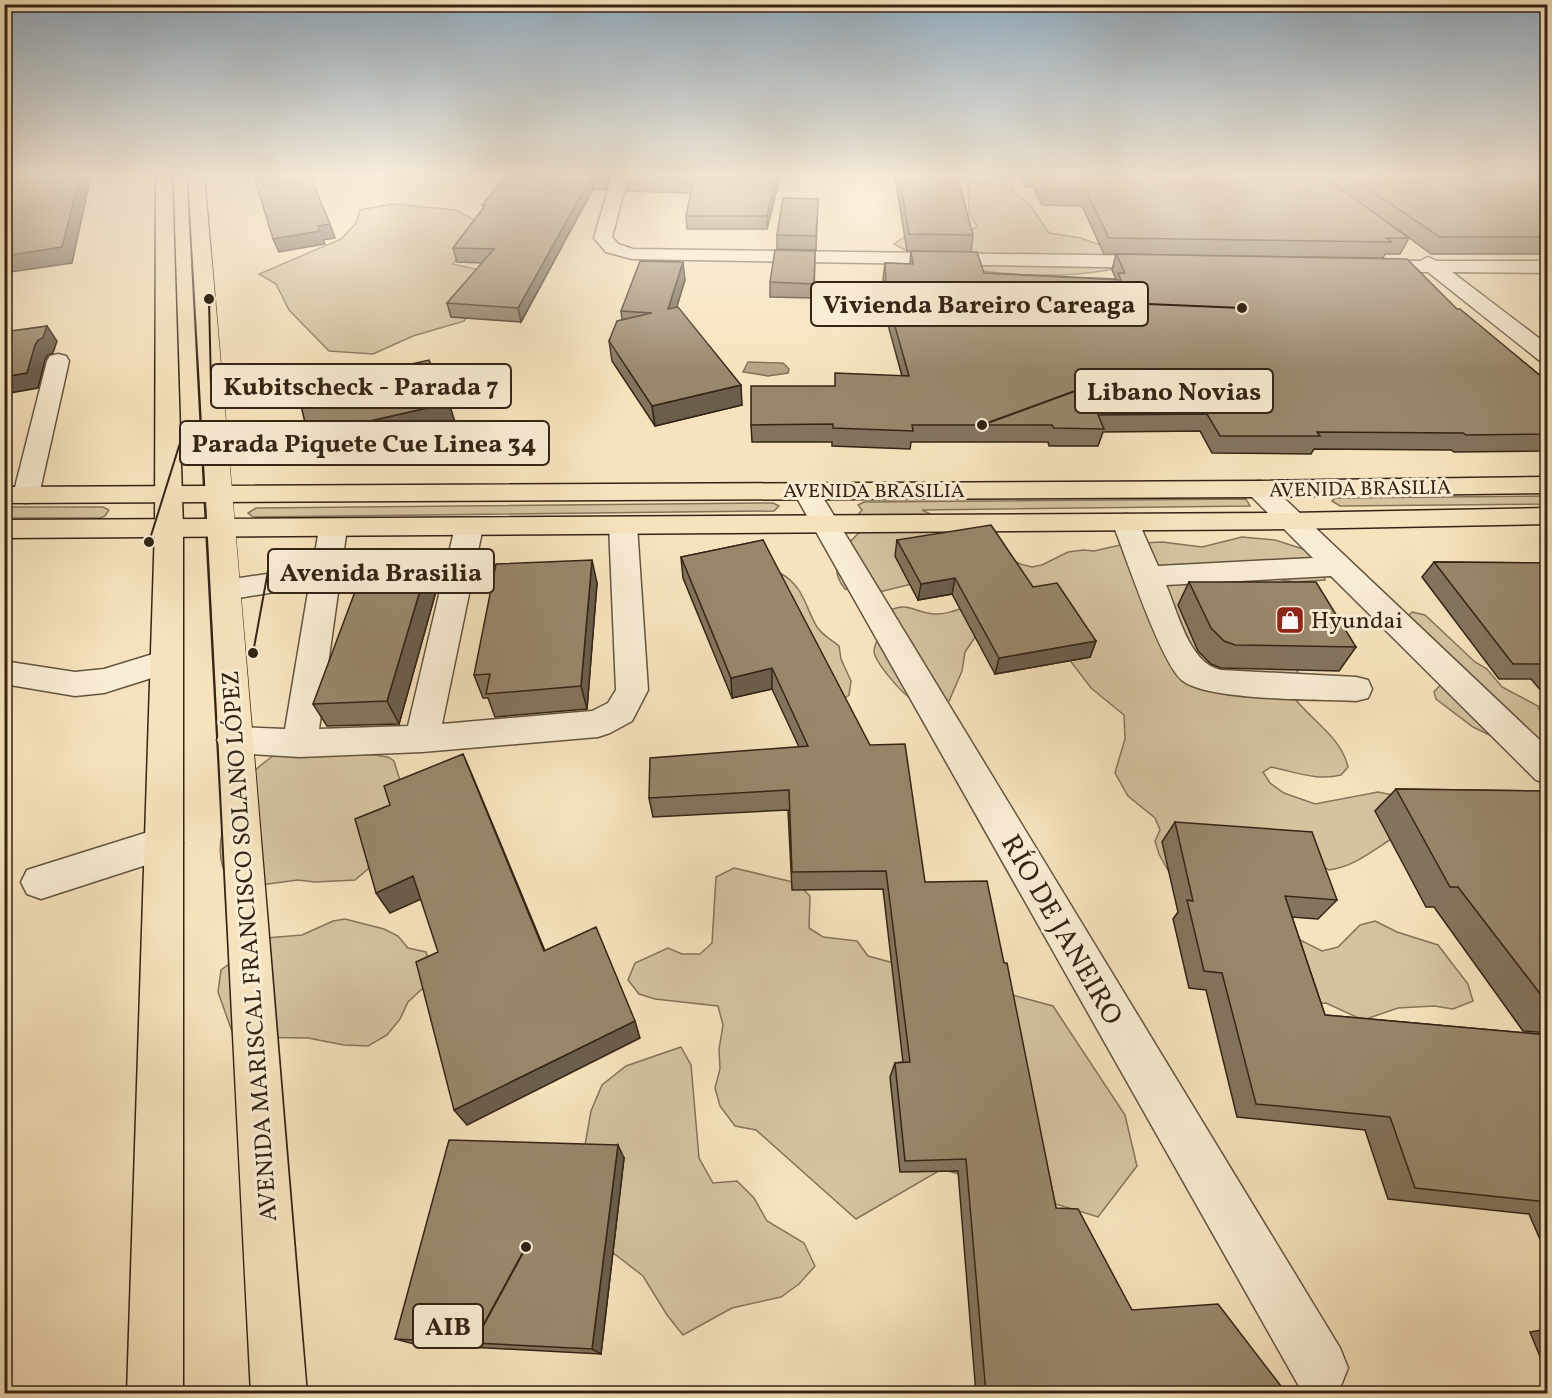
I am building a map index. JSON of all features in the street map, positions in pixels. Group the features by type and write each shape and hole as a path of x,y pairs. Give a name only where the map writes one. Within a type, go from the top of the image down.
{"main road":[{"name":"AVENIDA MARISCAL FRANCISCO SOLANO LÓPEZ","path":"170,241 197,512 227,590 234,740 279,1394"},
{"name":"AVENIDA MARISCAL FRANCISCO SOLANO LÓPEZ","path":"155,1394 166,662 197,512 196,241"},
{"name":"AVENIDA BRASILIA","path":"197,512 815,507 1259,489 1548,485"},
{"path":"15,495 197,512"},
{"name":"AVENIDA BRASILIA","path":"197,512 333,528 623,525 815,507 1126,522 1548,516"},
{"path":"4,529 197,512"}],"street":[{"path":"606,241 612,248 632,254 1170,263"},
{"path":"1405,246 1548,356"},
{"path":"1350,266 1548,267"},
{"path":"15,495 58,361"},
{"path":"1259,489 1548,770"},
{"name":"RÍO DE JANEIRO","path":"815,507 1320,1368"},
{"path":"1126,522 1180,655 1186,667 1199,678 1221,682 1356,689"},
{"path":"234,740 300,743 422,739 598,724 620,712 632,690 623,525"},
{"path":"422,739 469,527"},
{"path":"300,743 333,528"},
{"path":"1148,576 1336,566"},
{"path":"227,590 326,574"},
{"path":"10,674 75,684 104,681 166,662"},
{"path":"40,882 164,843"}],"shaded area":[{"path":"336,241 469,241 453,264 479,270 478,301 464,321 413,336 373,354 329,351 289,310 276,284 259,274"},
{"path":"898,241 1090,241 1103,246 1118,268 1065,275 1003,273 943,263 916,255 894,244"},
{"path":"748,362 783,363 789,369 788,373 768,376 743,372"},
{"path":"1548,496 1547,504 1340,506 1332,501 1335,498"},
{"path":"1246,499 1250,506 922,510 961,529 1020,564 1032,567 1042,565 1068,552 1094,551 1125,544 1162,542 1202,547 1242,537 1275,540 1306,550 1321,564 1325,580 1294,582 1270,578 1249,580 1242,589 1293,663 1302,680 1292,695 1339,746 1348,767 1341,775 1323,777 1271,767 1263,772 1270,783 1284,793 1315,804 1378,792 1398,796 1396,836 1364,857 1339,868 1329,870 1306,854 1169,872 1155,841 1160,830 1155,818 1128,796 1115,773 1125,739 1124,715 1091,688 1050,634 924,581 871,594 845,589 837,572 839,556 849,542 863,529 855,518 862,510 858,505 864,502"},
{"path":"773,503 779,506 774,511 253,517 248,513 256,508"},
{"path":"4,507 103,507 109,510 105,516 100,518 5,518"},
{"path":"780,573 788,578 799,591 819,630 839,646 841,659 851,681 849,695 842,700"},
{"path":"976,603 976,636 965,652 962,671 949,701 926,703 907,696 889,677 875,656 875,646 884,630 885,612 905,607 938,614"},
{"path":"1412,612 1425,615 1475,662 1487,669 1502,687 1538,706 1547,724 1547,780 1502,741 1473,727 1436,699 1434,692 1444,681 1406,618"},
{"path":"277,753 375,755 388,757 394,761 401,784 383,856 355,880 315,882 298,880 268,884 231,884 220,856 224,827 243,786 260,765"},
{"path":"734,868 797,883 810,896 809,928 823,937 857,941 868,956 1053,1006 1125,1115 1137,1166 1098,1217 942,1169 856,1219 756,1130 735,1126 720,1106 715,1088 720,1069 719,1049 723,1025 718,1006 655,999 639,994 628,980 635,963 668,948 682,954 700,954 712,943 716,877"},
{"path":"345,919 384,929 398,936 408,948 426,952 431,966 423,988 408,1002 400,1019 387,1035 368,1046 344,1045 308,1038 234,1037 218,992 221,970 266,938 302,935 333,921"},
{"path":"1375,921 1397,932 1438,945 1468,984 1473,1001 1453,1009 1434,1006 1398,1008 1363,1020 1326,1003 1302,1004 1286,933 1322,951 1338,947 1360,925"},
{"path":"681,1047 691,1065 699,1158 713,1183 737,1181 754,1198 767,1221 804,1243 815,1266 799,1284 781,1297 732,1308 683,1335 667,1315 643,1276 598,1241 578,1185 591,1111 602,1085 626,1066"}],"building":[{"path":"4,241 63,241 62,247 4,256"},
{"path":"458,241 555,241 518,308 447,303 494,249 453,248"},
{"path":"775,250 815,251 814,284 770,282"},
{"path":"911,251 977,252 984,273 1121,280 1118,273 1125,273 1116,254 1407,259 1457,309 1460,309 1548,382 1548,434 1317,432 1320,436 1220,436 1207,414 1098,415 1104,429 1054,428 1052,425 912,425 913,431 833,428 833,424 751,425 751,386 835,386 835,373 909,376 887,298 885,263 913,264"},
{"path":"640,261 683,262 668,309 678,307 741,385 652,406 609,341 617,321 652,313 621,311"},
{"path":"47,326 43,338 35,345 27,373 4,377 4,332"},
{"path":"429,360 449,403 308,435 297,389"},
{"path":"991,525 1033,587 1057,583 1096,641 999,658 955,578 921,584 897,540"},
{"path":"763,540 870,745 905,744 925,882 987,881 1004,963 1007,963 1056,1208 1078,1209 1132,1310 1218,1304 1287,1394 986,1394 966,1159 905,1161 895,1063 910,1062 886,871 792,872 789,790 649,798 650,758 808,746 772,668 731,678 681,557"},
{"path":"431,554 387,701 313,704 368,557"},
{"path":"592,560 581,686 486,694 490,674 474,675 496,564"},
{"path":"1434,562 1548,563 1548,665 1513,664"},
{"path":"1189,582 1316,582 1356,647 1235,645 1224,641 1211,628"},
{"path":"463,754 544,951 596,927 635,1021 454,1110 416,962 438,952 413,876 376,893 355,819 390,805 384,786"},
{"path":"1396,789 1548,791 1548,1004 1458,887 1450,887"},
{"path":"1175,822 1312,832 1337,900 1285,896 1325,1015 1548,1035 1548,1202 1415,1188 1390,1117 1256,1104 1222,973 1204,971 1187,900 1193,901"},
{"path":"449,1140 618,1145 592,1349 395,1339"}],"place":[{"name":"Kubitscheck - Parada 7","path":"209,299"},
{"name":"Vivienda Bareiro Careaga","path":"1242,308"},
{"name":"Libano Novias","path":"982,425"},
{"name":"Parada Piquete Cue Linea 34","path":"149,542"},
{"name":"Hyundai","path":"1290,620"},
{"name":"Avenida Brasilia","path":"253,653"},
{"name":"AIB","path":"526,1247"}]}
